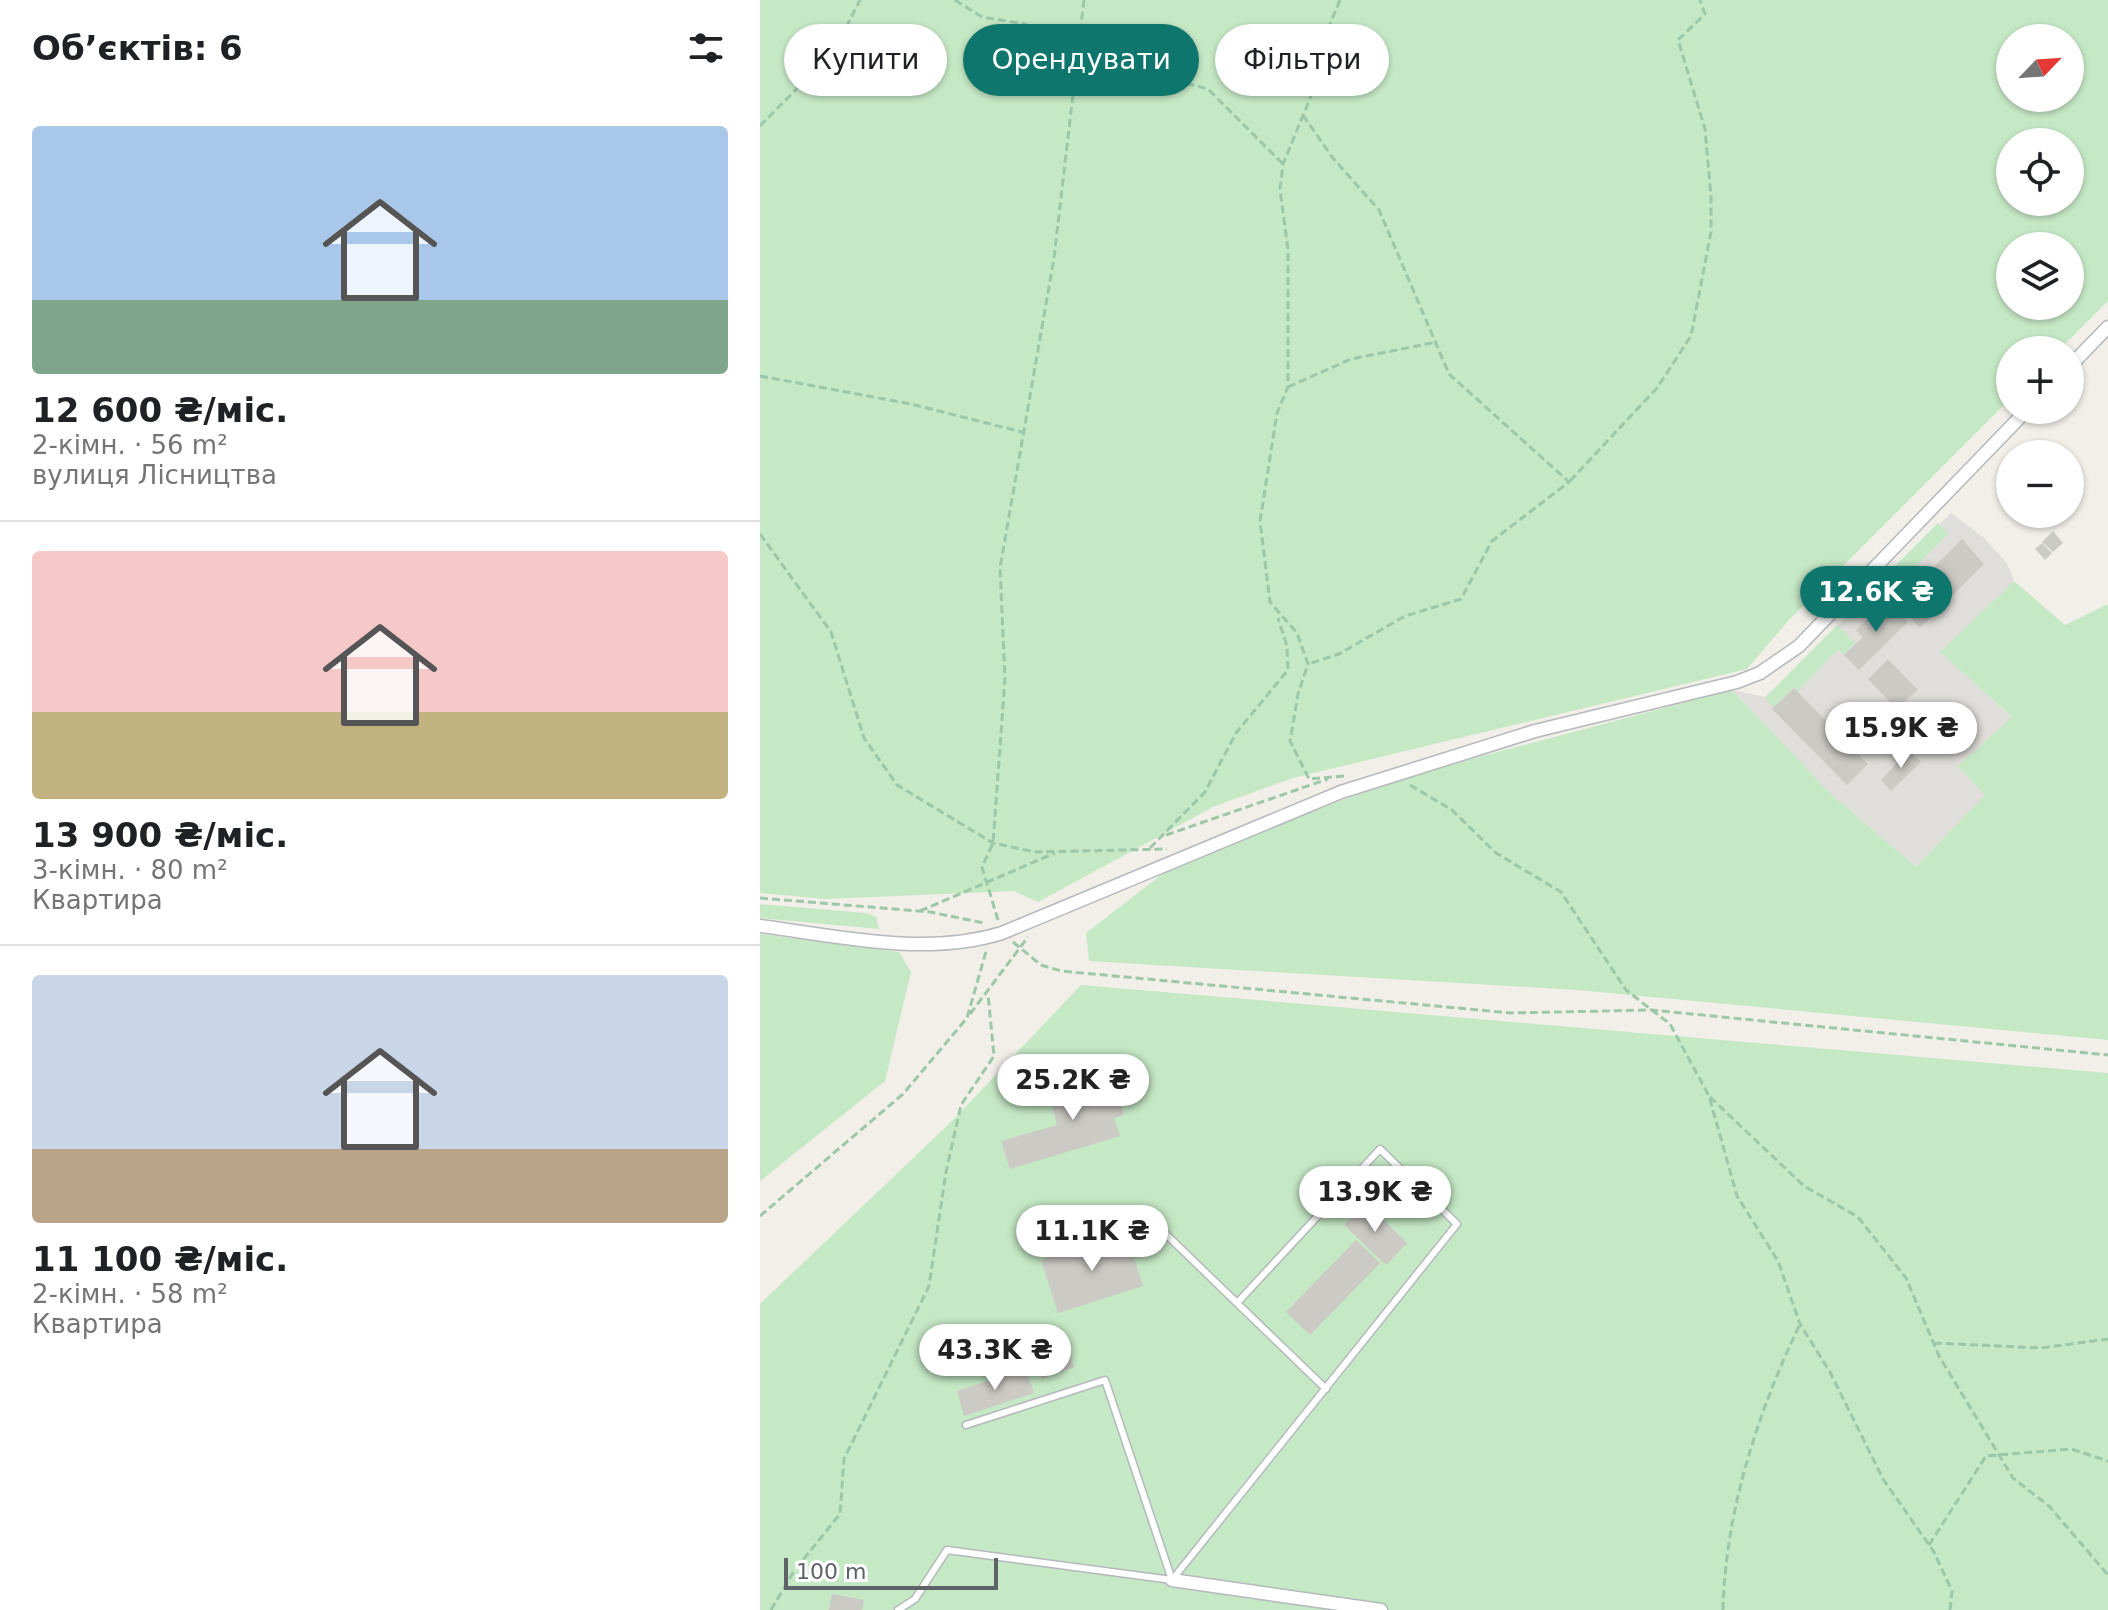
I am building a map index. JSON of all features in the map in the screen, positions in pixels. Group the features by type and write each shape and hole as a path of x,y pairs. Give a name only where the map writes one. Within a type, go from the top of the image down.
{"street":[{"path":"2084,352 2108,327"},
{"path":"760,926 914,945 970,943 1002,933 1341,792 1535,731 1737,682 1788,655 2013,424"},
{"path":"1172,1580 1381,1610"}],"lane":[{"path":"1172,1580 1457,1224 1380,1149 1237,1303"},
{"path":"1142,1211 1326,1389"},
{"path":"966,1425 1105,1380 1172,1580"},
{"path":"898,1610 915,1599 947,1550 1172,1580"}],"path":[{"path":"760,126 834,51 860,0"},
{"path":"955,0 982,17 1025,24"},
{"path":"1081,24 1084,0"},
{"path":"1149,849 1205,792 1236,733 1288,670 1287,646 1270,602 1260,521 1277,413 1288,387 1288,250 1280,189 1283,164 1311,96 1322,43 1340,0"},
{"path":"1308,664 1339,654 1405,616 1461,599 1492,541 1569,482 1657,388 1691,336 1711,232 1711,196 1705,129 1678,40 1705,14 1700,0"},
{"path":"1199,87 1208,89 1283,164"},
{"path":"1002,933 982,867 993,843 1005,678 1000,568 1054,258 1073,96"},
{"path":"1303,115 1332,157 1379,210 1449,374 1569,482"},
{"path":"1288,387 1351,359 1437,342"},
{"path":"760,376 911,404 1022,432"},
{"path":"760,534 831,632 864,738 897,785 993,843 1035,852 1174,849"},
{"path":"1277,614 1297,633 1308,664 1298,694 1290,741 1309,779 1359,775"},
{"path":"1162,836 1320,784 1330,777"},
{"path":"1396,777 1452,810 1496,853 1561,892 1626,990 1670,1024 1709,1096 1737,1196 1778,1261 1800,1324 1830,1372 1883,1479 1929,1545 1952,1591 1950,1610"},
{"path":"917,912 1058,851"},
{"path":"760,898 917,912 987,923 1041,965 1061,971 1511,1013 1651,1010 2108,1055"},
{"path":"760,1216 903,1094 988,994 1045,915"},
{"path":"967,1018 987,948 1002,933"},
{"path":"771,1610 794,1571 840,1514 844,1459 929,1286 946,1172 961,1105 994,1056 988,994"},
{"path":"1709,1096 1804,1186 1858,1217 1906,1278 1934,1343 2013,1478 2049,1506 2108,1575"},
{"path":"1723,1610 1728,1554 1754,1444 1775,1375 1800,1324"},
{"path":"1934,1343 2041,1348 2108,1339"},
{"path":"1929,1545 1986,1456 2071,1449 2108,1461"}],"shaded area":[{"path":"1951,513 1984,538 2006,562 2014,581 1940,652 2012,717 1959,766 1986,795 1916,867 1832,795 1732,690 1765,697"}],"green space":[{"path":"760,0 2108,0 2108,301 2073,336 1996,336 1996,413 1788,621 1747,669 1293,778 1215,806 1038,902 1014,891 825,899 760,893"},
{"path":"1938,523 1948,534 1900,582 1890,571"},
{"path":"2014,581 2065,625 2108,604 2108,1040 1577,990 1089,961 1086,933 1174,865 1403,777 1732,690 1832,795 1916,867 1985,795 1958,766 2012,717 1940,652"},
{"path":"1837,625 1855,643 1844,654 1837,650 1798,691 1794,687 1774,707 1765,698"},
{"path":"760,904 866,913 876,917 879,929 760,918"},
{"path":"760,934 899,952 911,972 885,1081 760,1181"},
{"path":"1081,985 2108,1073 2108,1610 760,1610 760,1304 952,1121"}],"building":[{"path":"2053,531 2063,543 2053,552 2042,542"},
{"path":"1962,539 1984,564 1920,628 1897,604"},
{"path":"2042,543 2052,553 2045,560 2035,549"},
{"path":"1886,600 1908,622 1859,670 1844,655 1863,637 1856,630"},
{"path":"1888,659 1918,690 1896,708 1868,679"},
{"path":"1794,688 1868,764 1847,785 1772,709"},
{"path":"1925,715 1948,738 1939,747 1916,724"},
{"path":"1909,750 1921,762 1891,791 1881,780"},
{"path":"1108,1062 1124,1115 1114,1118 1120,1136 1010,1169 1001,1141 1057,1125 1052,1106 1087,1095 1080,1070"},
{"path":"1365,1202 1407,1243 1386,1265 1344,1225"},
{"path":"1126,1233 1143,1286 1058,1313 1041,1260"},
{"path":"1356,1240 1380,1263 1310,1335 1286,1312"},
{"path":"1065,1342 1074,1367 1042,1379 1033,1354"},
{"path":"1026,1369 1034,1393 964,1416 957,1391"},
{"path":"832,1594 864,1600 862,1610 829,1610"}]}
